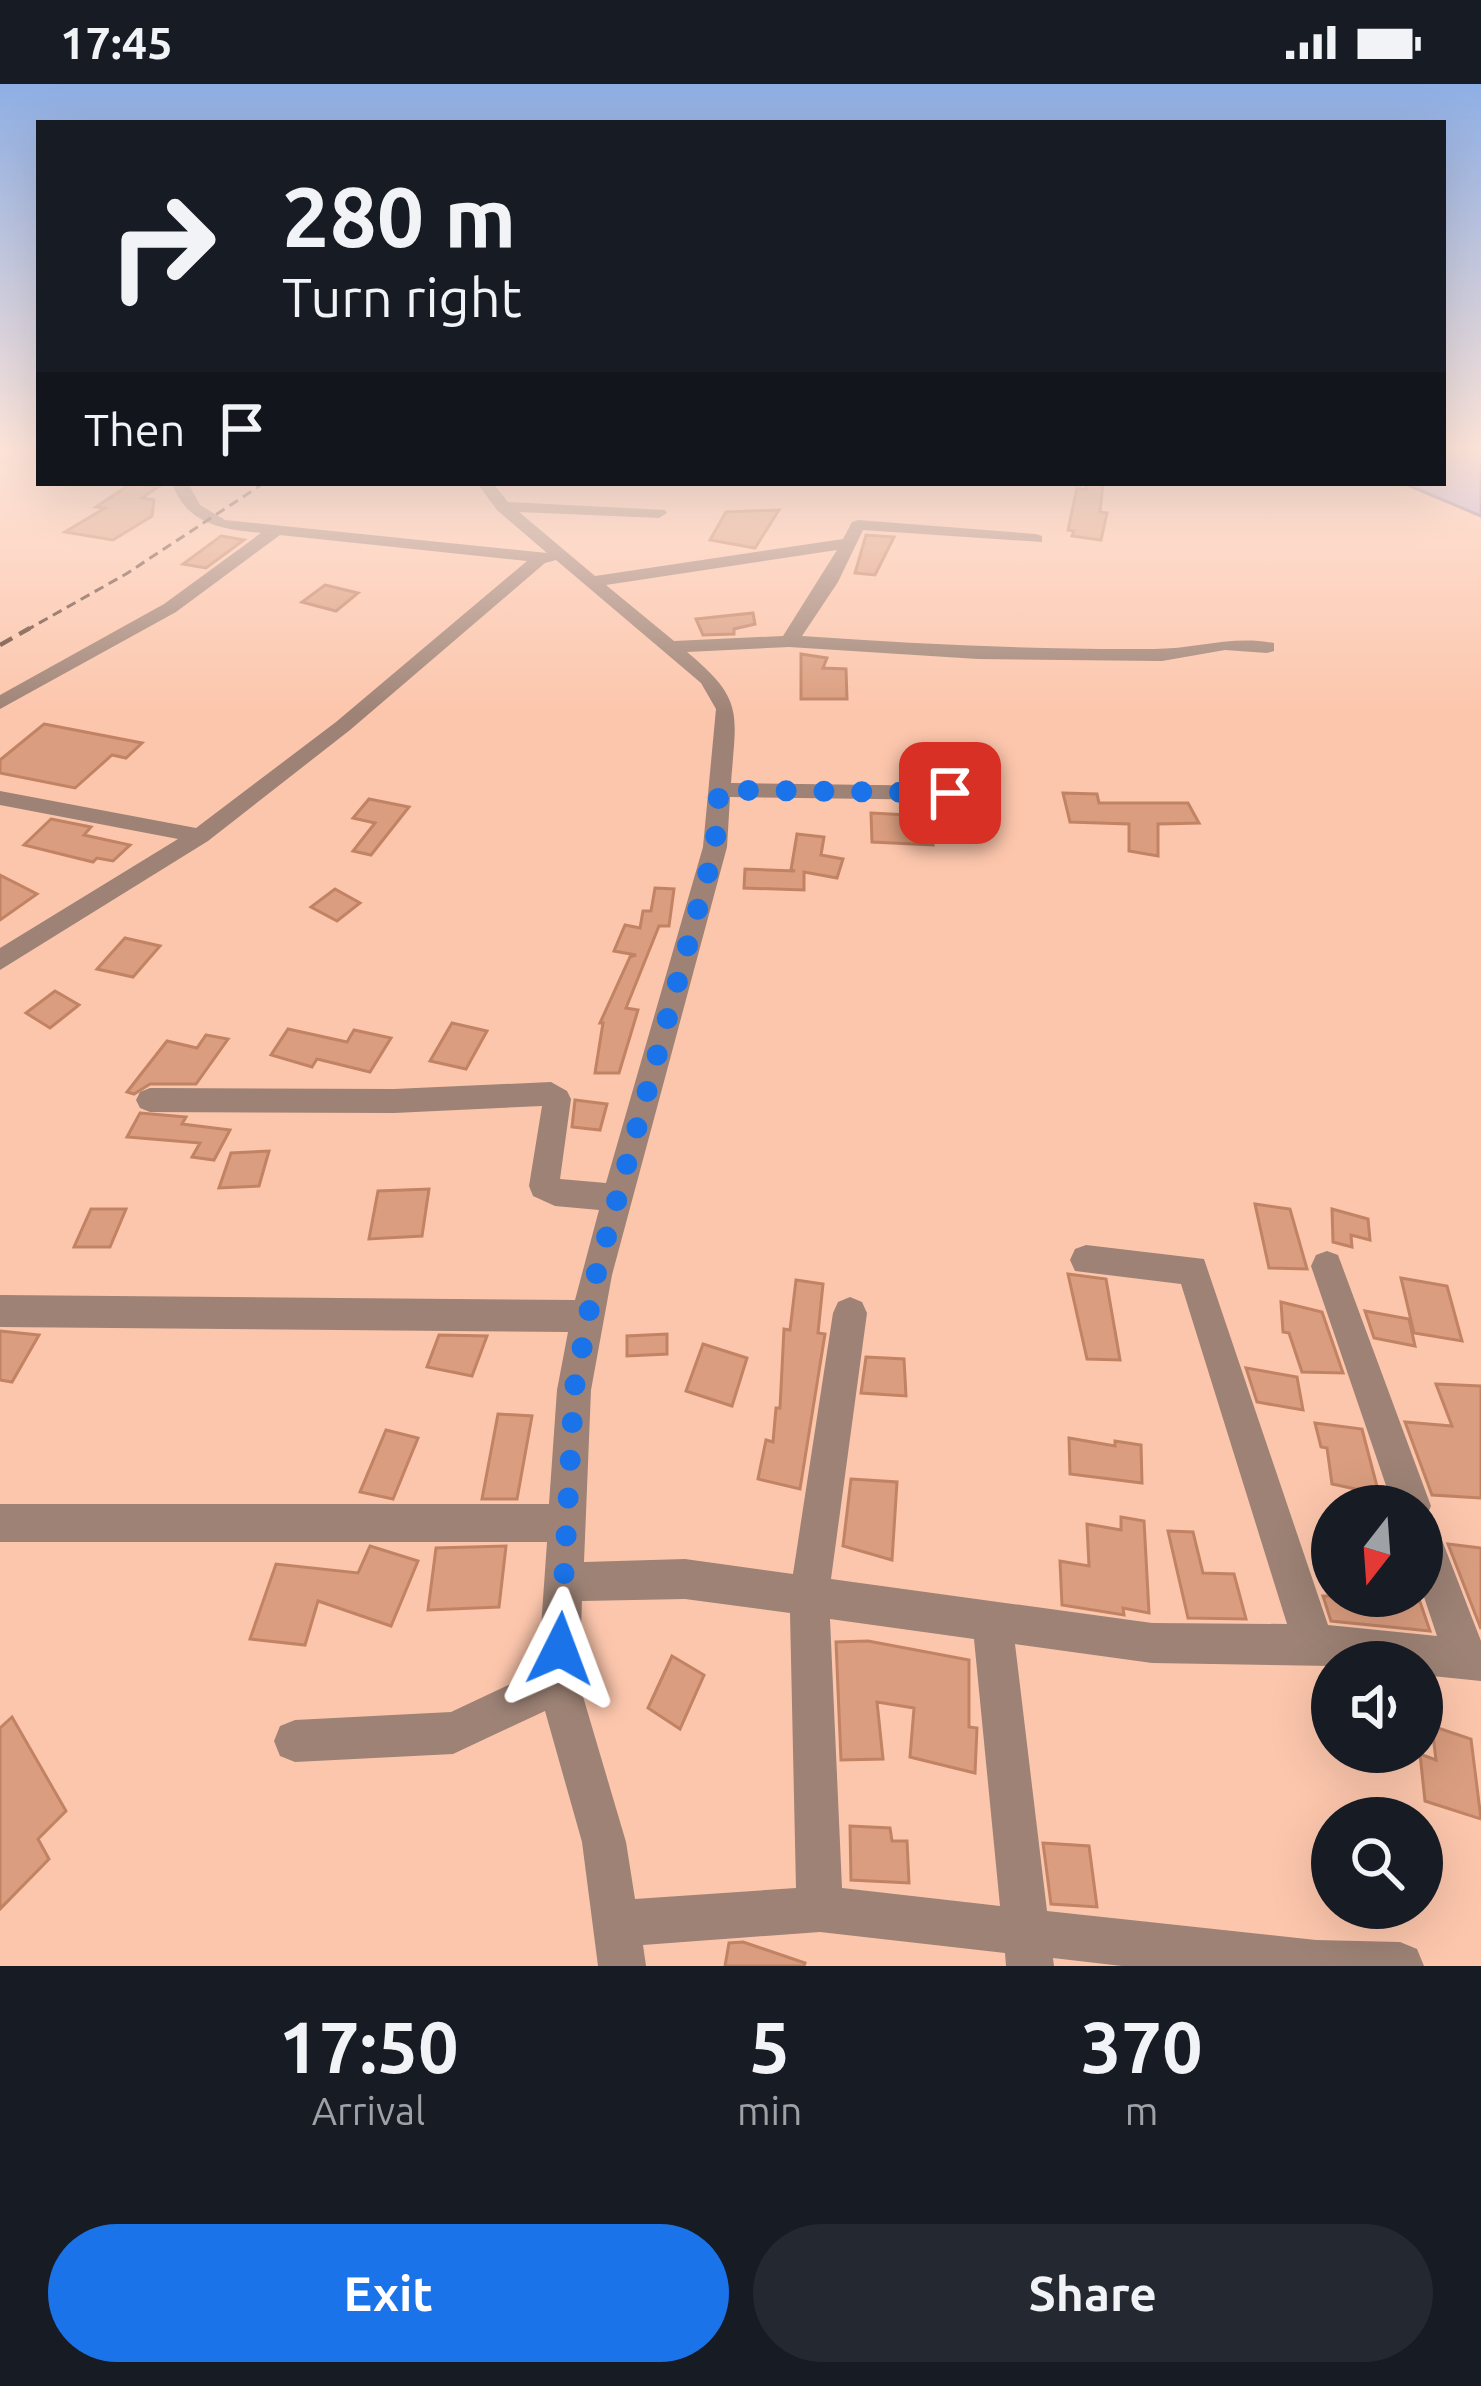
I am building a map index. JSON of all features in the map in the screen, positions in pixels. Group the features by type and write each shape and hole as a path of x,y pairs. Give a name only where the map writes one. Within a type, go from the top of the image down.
{"street":[{"path":"0,703 170,608 264,539"},
{"path":"345,539 567,567 848,543"},
{"path":"538,539 709,680 726,709 715,847 618,1198 574,1390 558,1683 604,1842 619,1945 820,1909 1028,1947 1400,1966"},
{"path":"789,640 829,582 850,539"},
{"path":"0,960 200,836 343,726 567,567"},
{"path":"669,647 789,640 978,653 1162,655 1267,646"},
{"path":"719,790 950,793"},
{"path":"0,798 200,836"},
{"path":"150,1100 394,1101 551,1094 557,1099 544,1186 555,1192 618,1198"},
{"path":"1086,1260 1193,1270 1313,1641"},
{"path":"1327,1266 1405,1485"},
{"path":"0,1311 588,1316"},
{"path":"820,1909 809,1598 850,1313"},
{"path":"0,1523 566,1522"},
{"path":"563,1582 685,1579 1152,1643 1311,1644"},
{"path":"1443,1585 1474,1660 1443,1657"},
{"path":"992,1622 1028,1947"},
{"path":"295,1741 453,1733 558,1683"}],"building":[{"path":"217,539 244,540 206,568 183,564"},
{"path":"711,539 761,539 755,548"},
{"path":"865,539 893,539 875,575 855,573"},
{"path":"325,585 358,593 336,611 302,602"},
{"path":"753,613 755,624 734,629 734,634 703,635 696,619"},
{"path":"801,654 827,658 823,668 846,669 847,699 801,699"},
{"path":"44,724 142,743 126,758 112,755 75,788 0,773 0,760"},
{"path":"1063,793 1097,794 1099,803 1188,803 1199,823 1158,824 1158,856 1129,851 1129,824 1070,822"},
{"path":"369,799 409,807 371,855 353,851 375,823 353,818"},
{"path":"871,813 926,816 933,845 872,842"},
{"path":"51,819 91,827 84,835 130,845 113,861 97,858 93,862 24,845"},
{"path":"797,834 824,837 821,855 843,859 837,878 804,872 804,890 744,888 745,869 795,871 791,870"},
{"path":"0,875 37,894 0,920"},
{"path":"655,888 674,889 669,926 659,926 626,1008 638,1010 619,1073 595,1073 600,1023 630,957 636,955 614,951 625,925 640,928 643,911 651,911"},
{"path":"335,889 360,903 337,921 311,907"},
{"path":"125,938 160,946 133,977 97,969"},
{"path":"55,991 79,1005 50,1028 26,1013"},
{"path":"452,1023 487,1031 466,1069 430,1061"},
{"path":"288,1029 347,1042 354,1030 391,1038 370,1072 317,1059 312,1067 271,1055"},
{"path":"206,1035 228,1039 196,1084 150,1084 134,1094 127,1092 167,1041 197,1048"},
{"path":"575,1100 607,1104 600,1130 572,1127"},
{"path":"140,1113 186,1117 182,1124 230,1130 214,1160 192,1157 200,1143 127,1137"},
{"path":"269,1151 259,1186 219,1188 231,1153"},
{"path":"429,1189 422,1236 369,1239 378,1191"},
{"path":"1255,1204 1290,1209 1307,1269 1269,1268"},
{"path":"91,1209 126,1209 110,1247 74,1247"},
{"path":"1332,1209 1368,1219 1370,1240 1351,1235 1352,1247 1333,1242"},
{"path":"1068,1274 1106,1279 1120,1360 1087,1359"},
{"path":"1401,1278 1447,1286 1462,1341 1414,1333"},
{"path":"796,1280 823,1284 818,1333 825,1334 800,1489 758,1479 766,1440 773,1442 776,1408 780,1408 784,1329 790,1330"},
{"path":"1281,1302 1322,1312 1343,1373 1302,1372 1289,1333 1283,1332"},
{"path":"1365,1311 1409,1319 1415,1346 1374,1338"},
{"path":"0,1331 39,1335 12,1382 0,1380"},
{"path":"667,1334 667,1354 627,1356 627,1336"},
{"path":"439,1335 487,1336 472,1376 427,1367"},
{"path":"703,1344 747,1358 732,1406 686,1391"},
{"path":"866,1357 904,1359 906,1396 861,1393"},
{"path":"1246,1368 1297,1377 1303,1410 1257,1402"},
{"path":"1436,1384 1481,1386 1481,1498 1443,1496 1443,1485 1428,1485 1405,1422 1452,1426"},
{"path":"498,1414 532,1416 517,1499 482,1499"},
{"path":"1315,1423 1362,1429 1377,1485 1332,1484 1327,1448 1321,1447"},
{"path":"386,1430 418,1438 393,1499 360,1492"},
{"path":"1069,1438 1141,1445 1142,1483 1070,1474"},
{"path":"851,1479 897,1482 892,1560 843,1546"},
{"path":"1121,1517 1144,1521 1149,1613 1123,1608 1124,1615 1062,1605 1060,1561 1089,1566 1087,1524 1121,1530"},
{"path":"1168,1531 1193,1532 1203,1573 1234,1574 1246,1619 1188,1618"},
{"path":"1448,1544 1481,1548 1481,1629"},
{"path":"370,1546 418,1561 391,1626 318,1601 305,1645 250,1639 276,1564 358,1573"},
{"path":"506,1546 499,1607 428,1610 436,1548"},
{"path":"1330,1617 1425,1617 1430,1631 1331,1621"},
{"path":"868,1641 969,1660 969,1727 977,1728 975,1773 910,1757 914,1708 877,1702 883,1759 841,1760 836,1642"},
{"path":"672,1656 704,1675 680,1729 648,1708"},
{"path":"12,1717 66,1811 38,1839 49,1859 0,1909 0,1728"},
{"path":"1443,1730 1471,1739 1481,1819 1443,1807 1443,1797 1425,1797 1422,1773 1443,1773"},
{"path":"850,1826 890,1828 892,1841 907,1841 909,1883 851,1880"},
{"path":"1043,1843 1089,1846 1097,1907 1051,1904"},
{"path":"743,1942 804,1966 725,1966 729,1943"}],"railway":[{"path":"25,631 179,539"},
{"path":"0,645 30,628"}],"route":[{"path":"560,1649 574,1390 596,1275 715,847 719,790 950,793"}]}
